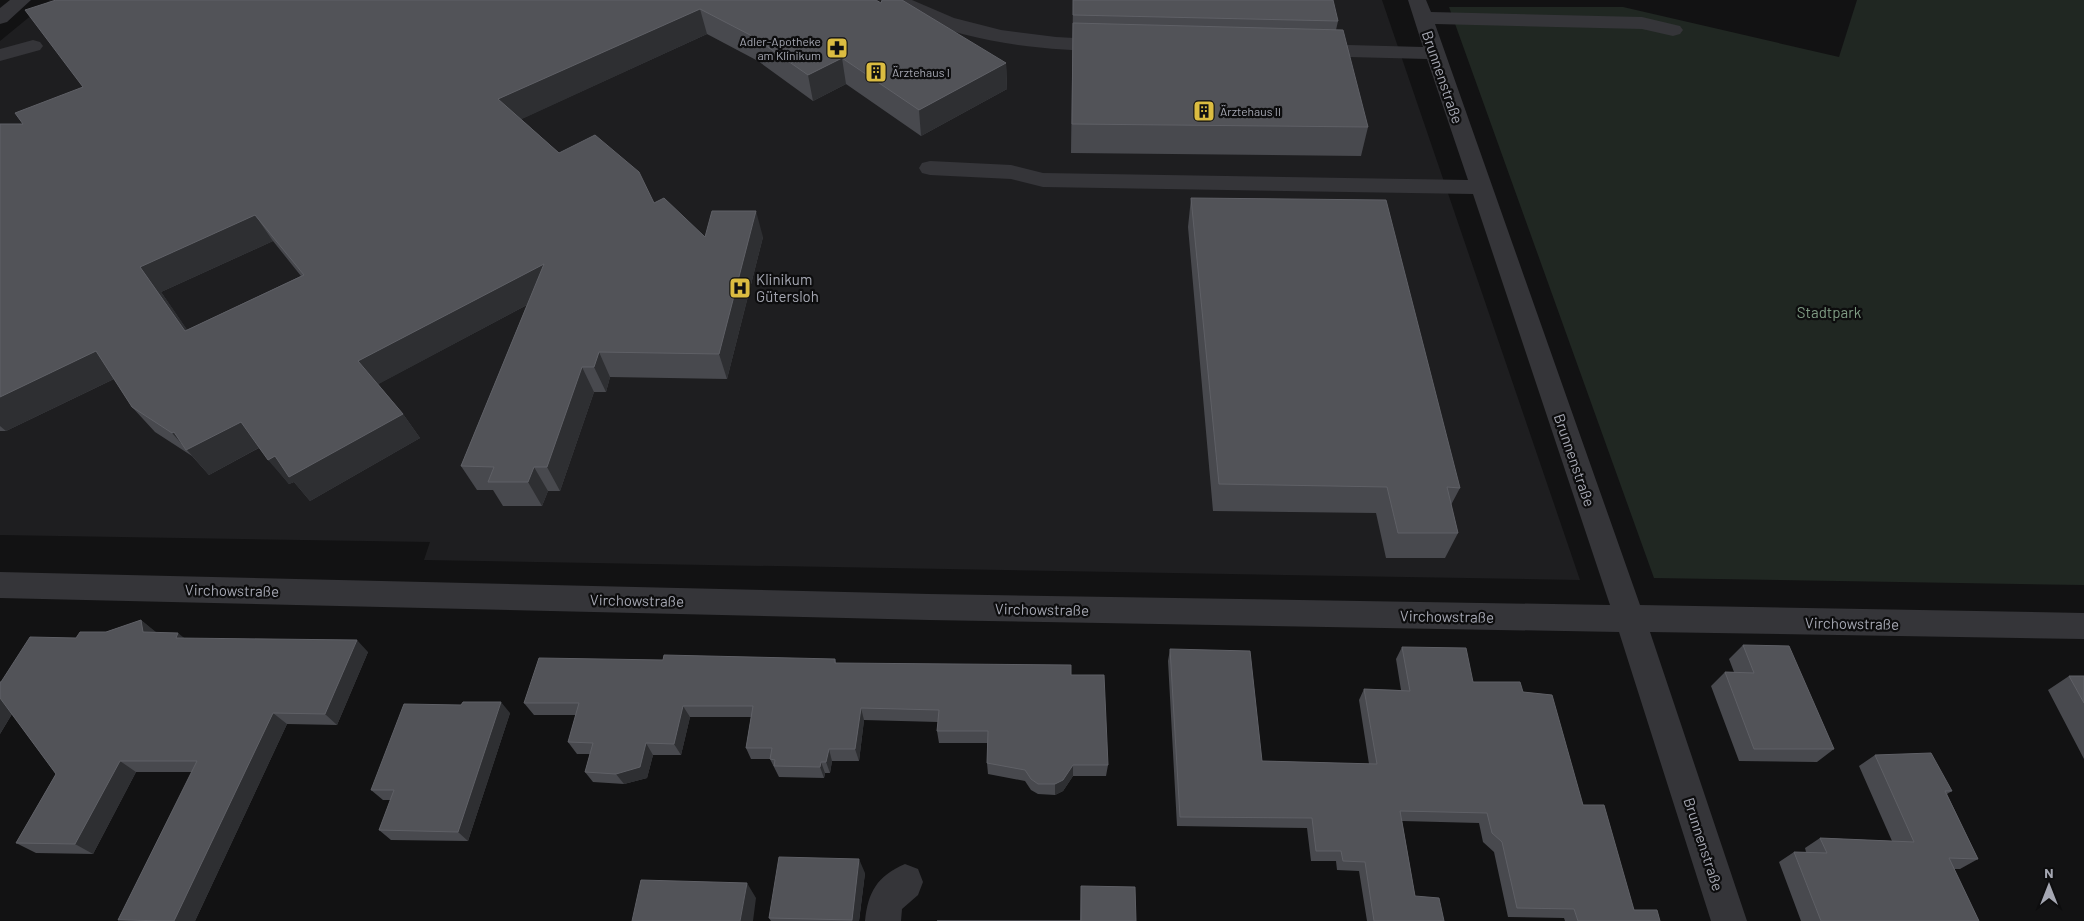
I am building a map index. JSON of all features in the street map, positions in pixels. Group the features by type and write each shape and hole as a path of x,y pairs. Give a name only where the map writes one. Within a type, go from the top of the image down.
{"street":[{"path":"0,18 22,0"},
{"path":"897,0 911,8 990,34 1034,42 1133,46"},
{"path":"1420,9 1642,23 1673,30"},
{"name":"Brunnenstraße","path":"1420,9 1630,619 1729,921"},
{"path":"0,55 33,46"},
{"path":"1297,50 1435,53"},
{"path":"930,168 1011,172 1043,180 1481,187"},
{"name":"Virchowstraße","path":"0,585 929,607 2084,626"},
{"path":"883,921 885,901 904,882"}],"shaded area":[{"name":"Klinikum Gütersloh","path":"50,0 1382,0 1580,580 424,560 430,542 0,535 0,41"}],"green space":[{"name":"Stadtpark","path":"1857,0 2084,0 2084,585 1654,578 1449,7 1623,7 1839,57"}],"building":[{"path":"56,0 876,0 881,3 882,0 902,0 1006,63 919,110 842,58 808,75 752,36 700,9 498,99 559,153 595,135 639,172 654,203 664,198 705,237 712,211 756,211 719,354 599,352 594,367 582,367 547,467 534,467 528,482 488,482 494,467 461,466 544,264 358,361 403,414 289,477 275,456 268,460 241,422 186,450 174,432 172,433 132,407 96,351 0,397 0,124 23,124 15,113 83,87 25,10","holes":["255,215 304,275 185,331 140,267"]},
{"path":"1073,0 1333,0 1338,21 1073,15"},
{"path":"1073,23 1343,30 1368,127 1072,124"},
{"path":"1191,198 1386,200 1460,488 1447,487 1458,533 1398,533 1387,487 1219,484"},
{"path":"141,620 143,632 178,633 176,638 357,640 325,714 273,713 174,921 118,920 197,761 120,761 75,844 16,843 56,774 0,698 0,682 30,637 76,638 80,632 106,632"},
{"path":"1743,645 1789,646 1834,749 1754,749 1725,672 1754,673"},
{"path":"1402,647 1466,648 1473,682 1520,682 1523,692 1552,695 1583,805 1604,805 1634,910 1657,910 1660,921 1578,921 1574,909 1517,908 1502,842 1492,833 1487,813 1400,811 1415,896 1439,898 1444,921 1374,921 1365,862 1343,861 1341,851 1316,851 1312,818 1180,817 1170,649 1250,651 1262,761 1377,764 1364,689 1410,691"},
{"path":"664,655 835,659 835,663 1071,665 1071,675 1104,675 1108,765 1073,765 1063,780 1055,784 1038,784 1031,779 1025,770 987,763 988,731 937,731 939,710 861,708 855,749 829,749 826,762 821,762 820,767 774,766 775,760 770,759 772,748 746,748 753,706 683,706 674,744 646,743 640,767 616,774 585,772 593,743 568,742 579,703 524,703 539,658 663,660"},
{"path":"2069,676 2084,676 2084,703"},
{"path":"463,702 501,702 458,832 379,830 394,790 371,790 404,704 461,705"},
{"path":"1931,753 1952,791 1945,791 1978,859 1949,858 1979,921 1821,921 1794,852 1827,853 1820,838 1914,842 1875,755"},
{"path":"779,857 859,859 852,920 769,918"},
{"path":"641,880 747,883 740,921 632,921"},
{"path":"1081,886 1135,887 1136,921 1081,921"}],"place":[{"name":"Adler-Apotheke am Klinikum","path":"837,48"},
{"name":"Ärztehaus I","path":"876,72"},
{"name":"Ärztehaus II","path":"1204,111"},
{"name":"Klinikum Gütersloh","path":"740,288"}]}
